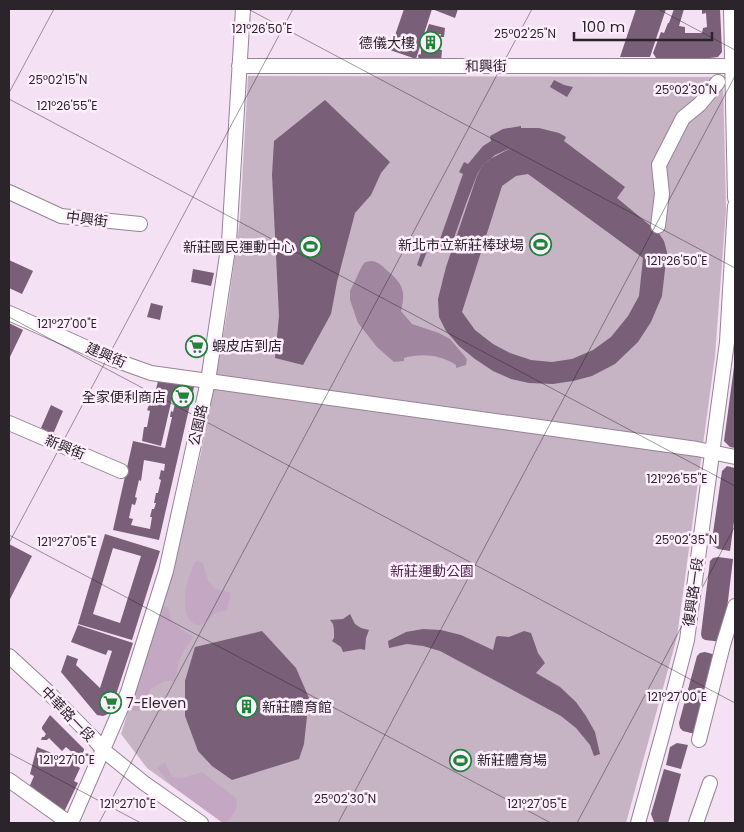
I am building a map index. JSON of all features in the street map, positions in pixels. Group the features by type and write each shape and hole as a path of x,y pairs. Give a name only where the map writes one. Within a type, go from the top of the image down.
{"street":[{"name":"公園路","path":"70,823 128,692 166,571 208,381 229,242 243,9"},
{"path":"731,9 735,198"},
{"name":"和興街","path":"239,66 732,66"},
{"path":"658,226 662,194 659,165 683,118 700,104 718,82"},
{"name":"中興街","path":"9,192 61,216 140,224"},
{"name":"復興路一段","path":"638,823 687,640 727,342 735,206"},
{"name":"建興街","path":"9,312 112,359 151,374 713,451 735,457"},
{"name":"新興街","path":"9,423 121,471"},
{"path":"699,740 735,606"},
{"name":"中華路一段","path":"9,656 47,691 103,750 144,783 201,823"},
{"path":"9,780 70,823"},
{"path":"696,823 710,783"}],"green space":[{"name":"新莊運動公園","path":"248,76 723,77 726,210 715,356 677,637 626,823 223,823 147,768 121,734 172,575 201,453 227,314 240,219"}],"shaded area":[{"path":"365,262 377,262 394,276 400,285 403,293 401,311 412,324 439,333 450,339 467,359 466,365 456,368 456,365 444,359 424,355 410,356 404,358 404,361 394,362 377,347 358,323 350,300 350,291 362,266"},
{"path":"197,560 203,563 208,580 214,588 231,593 227,611 217,612 200,625 191,621 185,605 187,584"},
{"path":"162,605 169,608 171,621 194,637 181,657 174,681 165,681 150,689 141,711 134,711 129,708"},
{"path":"165,762 172,777 182,778 202,772 236,798 236,808 226,823 223,823 171,785 157,768"}],"building":[{"path":"404,9 432,9 416,59 390,50"},
{"name":"德儀大樓","path":"432,9 458,9 455,18"},
{"path":"636,9 666,9 650,57 620,57"},
{"path":"674,9 684,9 679,26 685,27 685,33 702,33 703,28 707,27 706,13 702,14 702,9 720,9 722,52 718,57 701,59 656,58 653,53 661,32 664,33"},
{"name":"德儀大樓","path":"429,24 445,28 444,37 440,37 441,34 436,34 436,49 442,50 441,62 419,62 418,55 421,54 421,47 431,38 425,35"},
{"path":"554,80 573,87 567,97 550,87"},
{"name":"新莊國民運動中心","path":"325,100 390,162 381,173 371,195 355,213 337,282 331,314 303,365 275,358 279,316 272,175 274,141"},
{"path":"521,126 521,128 539,128 559,133 566,137 564,141 625,187 617,198 658,232 664,241 667,252 662,296 651,322 638,342 615,364 592,376 573,381 553,384 529,383 511,379 493,371 459,346 446,331 439,317 438,299 446,267 482,166 477,175 467,201 449,252 429,246 421,267 417,265 426,238 439,242 463,174 459,172 464,162 468,164 483,146 491,141 490,136 503,129","holes":["513,147 491,159 495,155","528,174 643,258 639,296 628,316 611,337 593,350 572,359 552,362 531,360 510,353 493,344 475,330 462,312 502,186 516,176"]},
{"path":"9,260 33,271 22,294 9,288"},
{"path":"193,269 214,273 211,286 191,282"},
{"path":"151,303 163,306 160,320 147,317"},
{"path":"9,323 23,330 9,359"},
{"path":"734,367 735,448 730,447 724,441"},
{"path":"165,380 194,387 159,540 113,530 133,441 165,448 172,417 170,417 171,411 173,412 177,395 173,394 161,446 142,441 144,427 147,427 150,411 147,410 149,405 152,406 158,381 165,382","holes":["144,460 165,464 164,471 161,470 159,479 161,480 154,503 156,503 150,517 152,517 150,529 131,525 133,519 129,518 132,504 135,505 137,498 135,497 139,480 141,481"]},
{"path":"51,405 63,411 53,434 41,428"},
{"path":"727,466 735,468 735,515 730,551 713,546 712,540 722,471"},
{"path":"105,534 160,551 132,640 78,624","holes":["113,548 141,556 120,623 93,614"]},
{"path":"9,544 32,556 9,601"},
{"path":"718,557 733,559 723,642 705,640 701,634 710,561"},
{"path":"350,614 355,624 369,630 365,650 343,652 341,647 332,641 334,630 330,620 343,619"},
{"path":"78,625 133,643 111,710 103,716 97,715 61,672 67,655 78,659 76,665 100,688 112,651 108,650 106,655 71,642"},
{"path":"423,629 441,630 461,635 493,650 496,637 498,636 509,637 524,631 531,633 538,653 545,663 536,673 560,687 576,702 595,732 600,754 594,756 590,745 576,728 561,716 440,651 407,644 389,648 388,641 406,632"},
{"name":"新莊體育館","path":"262,631 296,668 309,698 304,744 299,759 232,780 212,766 198,751 185,716 185,681 195,647"},
{"path":"705,652 716,655 695,734 683,731 679,723 697,656"},
{"path":"50,715 84,749 83,754 74,754 66,747 62,751 49,738 41,740 46,734 42,727"},
{"path":"677,743 688,745 681,769 666,765 670,747"},
{"path":"37,747 64,758 64,755 79,759 77,766 80,768 74,781 78,783 64,812 28,790 34,776 30,774"},
{"path":"664,769 681,774 668,823 659,823 654,822 651,814"}],"place":[{"name":"德儀大樓","path":"431,43"},
{"name":"新北市立新莊棒球場","path":"540,245"},
{"name":"新莊國民運動中心","path":"311,247"},
{"name":"蝦皮店到店","path":"196,346"},
{"name":"全家便利商店","path":"182,397"},
{"name":"7-Eleven","path":"110,703"},
{"name":"新莊體育館","path":"246,707"},
{"name":"新莊體育場","path":"461,760"}]}
